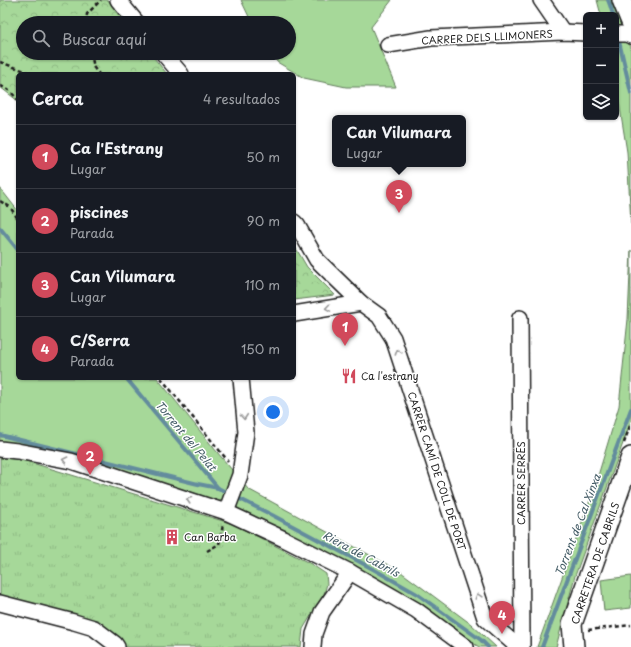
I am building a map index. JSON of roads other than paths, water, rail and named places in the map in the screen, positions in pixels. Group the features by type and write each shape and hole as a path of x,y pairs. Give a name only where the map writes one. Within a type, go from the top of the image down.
{"street":[{"path":"118,0 132,16"},
{"path":"541,0 563,32"},
{"path":"622,0 626,32"},
{"name":"CARRER DELS LLIMONERS","path":"388,45 431,38 563,32 583,33"},
{"path":"169,60 179,72"},
{"name":"CARRER CAMÍ DE COLL DE PORT","path":"296,225 317,260 361,303 379,316 393,338 485,618 518,647"},
{"path":"296,314 361,303"},
{"name":"CARRER SERRES","path":"520,318 522,647"},
{"path":"233,494 246,432 241,380"},
{"path":"0,449 71,461 233,494 284,539 350,572 416,610 466,647"},
{"name":"CARRETERA DE CABRILS","path":"574,639 572,624 631,458"},
{"path":"313,647 314,634 322,612 350,572"},
{"path":"0,603 94,628 117,647"}],"waterway":[{"path":"608,0 612,12"},
{"path":"619,41 631,93"},
{"name":"Torrent del Pelat","path":"0,228 16,248"},
{"name":"Torrent del Pelat","path":"128,380 218,488"},
{"name":"Torrent de Cal Xinxa","path":"542,647 631,409"},
{"path":"0,435 218,488 230,494"},
{"name":"Riera de Cabrils","path":"236,497 373,569 417,594 481,640 488,647"}],"place":[{"name":"Can Vilumara","path":"399,213"},
{"name":"Ca l'Estrany","path":"345,346"},
{"name":"Ca l'estrany","path":"349,376"},
{"name":"piscines","path":"90,475"},
{"name":"Can Barba","path":"172,537"},
{"name":"C/Serra","path":"502,634"}]}
